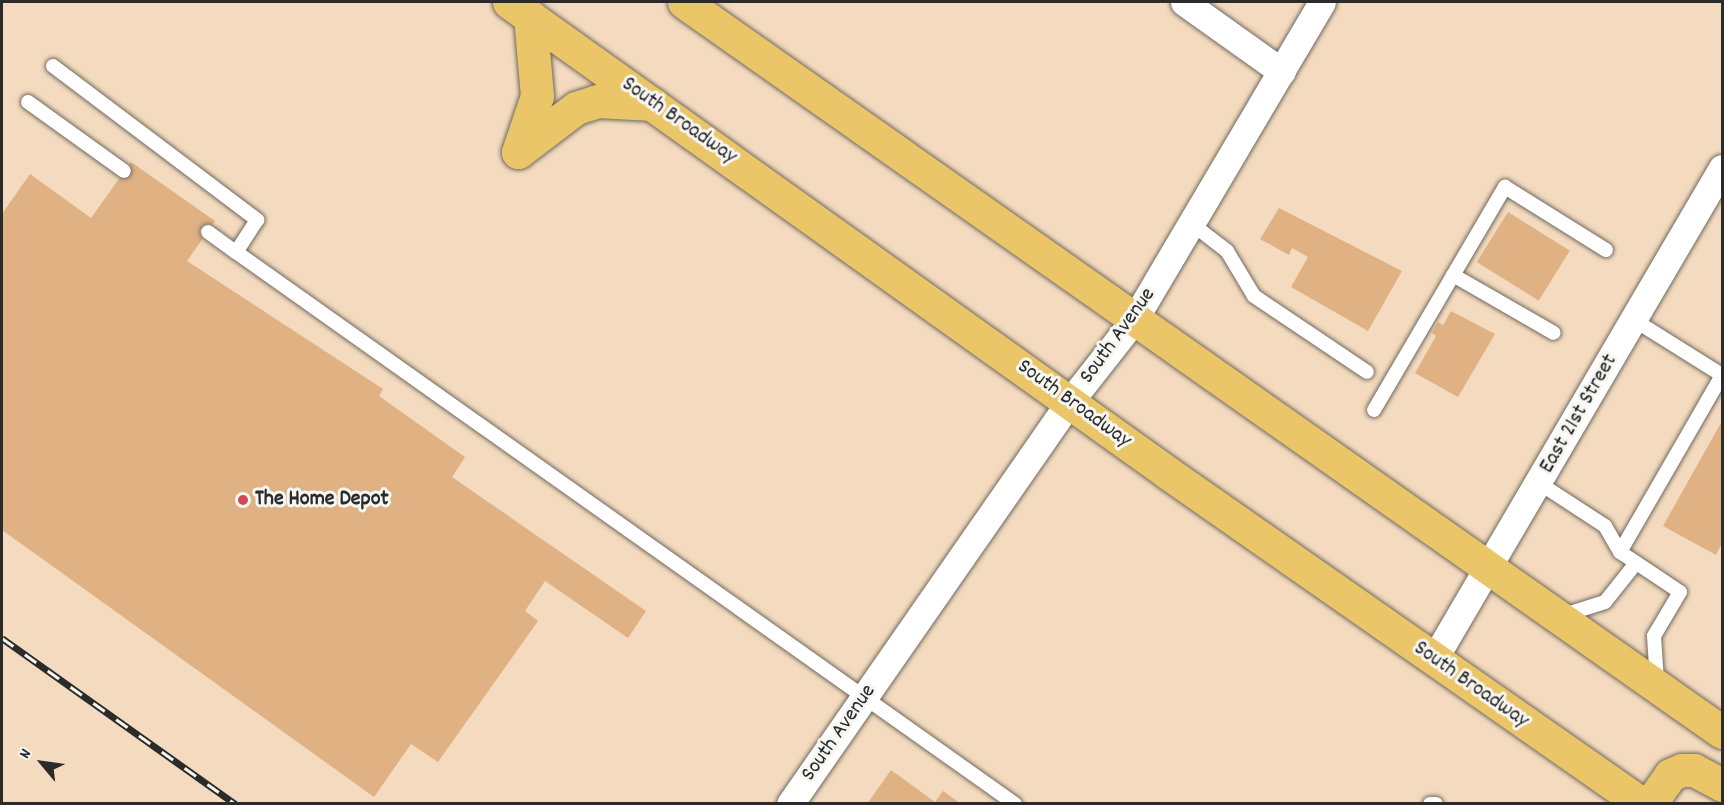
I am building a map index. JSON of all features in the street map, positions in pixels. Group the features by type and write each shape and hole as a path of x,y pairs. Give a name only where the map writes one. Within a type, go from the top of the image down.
{"main road":[{"path":"684,2 1722,732"},
{"path":"519,9 537,96 518,152 576,108 597,101 654,104"},
{"name":"South Broadway","path":"519,9 1434,659 1642,804"},
{"path":"1650,804 1670,776 1682,770 1694,770 1722,784"}],"street":[{"path":"1184,2 1282,72"},
{"name":"South Avenue","path":"790,804 1071,400 1134,320 1322,2"},
{"name":"East 21st Street","path":"1434,659 1490,568 1722,168"}],"lane":[{"path":"53,66 257,220 236,252"},
{"path":"28,102 124,171"},
{"path":"1374,410 1505,187 1606,250"},
{"path":"1192,224 1221,245 1254,296 1367,372"},
{"path":"208,232 1015,804"},
{"path":"1453,275 1554,333"},
{"path":"1620,552 1722,375 1634,321"},
{"path":"1539,483 1605,526 1620,552 1680,592 1654,636 1651,653 1659,688"},
{"path":"1557,616 1605,602 1636,563"},
{"path":"1430,804 1436,804"}],"building":[{"name":"The Home Depot","path":"131,162 215,221 187,261 383,389 379,396 465,457 452,477 646,611 628,638 545,581 525,611 538,621 438,762 411,744 374,797 2,530 2,214 30,174 91,218"},
{"path":"1279,208 1402,271 1368,331 1291,287 1308,257 1292,248 1289,255 1260,239"},
{"path":"1508,212 1570,251 1539,301 1477,262"},
{"path":"1451,311 1495,334 1458,397 1415,373 1436,336 1432,333 1438,322 1443,325"},
{"path":"1722,421 1722,543 1716,555 1663,526"},
{"path":"891,770 935,802 943,791 961,804 867,804"}],"railway":[{"path":"2,638 236,804"}],"place":[{"name":"The Home Depot","path":"243,500"}]}
